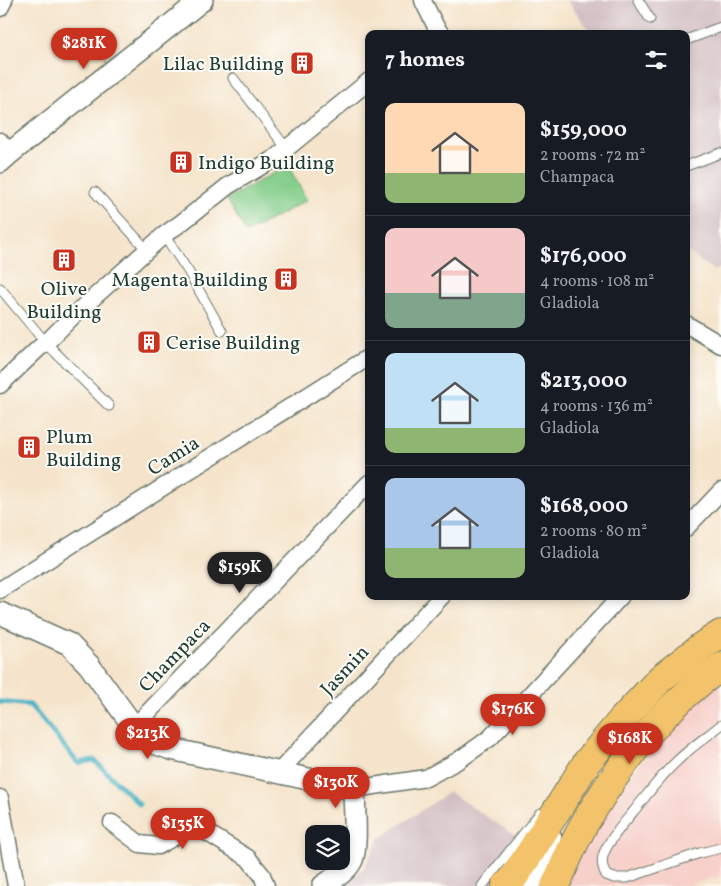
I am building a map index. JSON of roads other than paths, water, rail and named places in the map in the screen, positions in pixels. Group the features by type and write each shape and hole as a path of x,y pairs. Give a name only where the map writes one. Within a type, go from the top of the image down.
{"highway":[{"path":"506,886 534,848 587,762 621,721 661,678 702,646 721,634"},
{"path":"555,886 579,832 624,763 660,720 703,679 721,667"}],"street":[{"path":"0,8 4,0"},
{"path":"423,0 434,30"},
{"path":"3,152 194,2"},
{"path":"0,385 75,314 164,235 228,186 275,158 365,84"},
{"path":"690,330 721,345"},
{"name":"Camia","path":"0,590 365,360"},
{"name":"Champaca","path":"134,727 365,487"},
{"path":"690,524 721,491"},
{"name":"Jasmin","path":"278,773 438,600"},
{"path":"0,613 69,644 89,665 134,727 151,742 171,749 354,789 426,778 459,760 490,738 618,600"},
{"path":"532,886 560,820 613,737 678,672 721,646"},
{"path":"547,886 574,823 625,744 687,681 721,652"},
{"path":"323,886 337,876 353,859 355,830 354,789"},
{"path":"0,798 16,886"},
{"path":"112,823 140,844 158,846 174,837 185,826 198,827 248,858 262,875 266,886"}],"lane":[{"path":"638,0 650,19"},
{"path":"690,39 721,27"},
{"path":"233,78 287,148"},
{"path":"690,164 721,152"},
{"path":"94,192 147,250"},
{"path":"164,235 188,271 222,331"},
{"path":"0,288 46,343 109,406"},
{"path":"721,725 676,761 649,792 622,825 606,850 602,858 602,867 606,875 614,878 627,878 700,852 721,848"},
{"path":"482,886 548,803"}],"waterway":[{"path":"0,702 30,705 78,763 94,760 139,804"}],"place":[{"name":"Lilac Building","path":"302,63"},
{"name":"Indigo Building","path":"181,162"},
{"name":"Olive Building","path":"64,260"},
{"name":"Magenta Building","path":"286,279"},
{"name":"Cerise Building","path":"149,342"},
{"name":"Plum Building","path":"29,447"}]}
